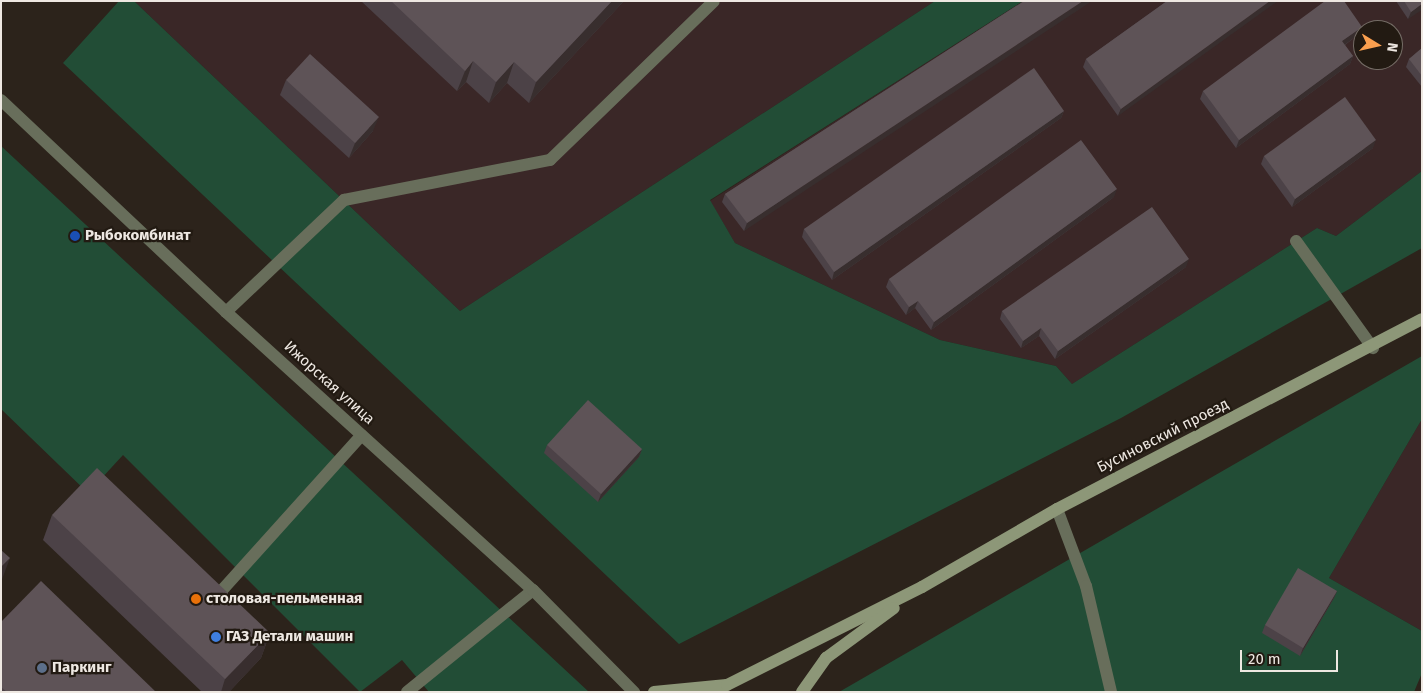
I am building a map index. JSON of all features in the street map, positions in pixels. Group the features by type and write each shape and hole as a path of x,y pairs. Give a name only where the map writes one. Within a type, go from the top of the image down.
{"main road":[{"name":"Бусиновский проезд","path":"922,587 1057,509 1373,348 1422,320"},
{"path":"654,692 727,685 922,587"},
{"path":"802,692 826,658 922,587"}],"street":[{"path":"226,312 344,200 550,160 714,1"},
{"name":"Ижорская улица","path":"1,100 226,312 533,590 634,692"},
{"path":"1296,241 1373,348"},
{"path":"215,598 362,435"},
{"path":"1057,509 1086,586 1110,692"},
{"path":"407,692 533,590"}],"shaded area":[{"path":"134,1 935,1 460,311"},
{"path":"1023,1 1422,1 1422,171 1336,236 1317,228 1072,384 1056,366 940,340 735,243 710,201"},
{"path":"1422,419 1422,631 1329,578"}],"green space":[{"path":"119,1 134,1 460,311 935,1 1023,1 710,200 735,243 940,340 1056,366 1072,384 1317,228 1336,236 1422,171 1422,248 1121,418 679,644 63,63"},
{"path":"1,146 589,692 429,692 402,660 360,692 123,455 88,493 1,409"},
{"path":"1422,356 1422,419 1329,578 1422,631 1422,673 1414,692 839,692"}],"building":[{"path":"391,1 612,1 536,82 514,62 496,82 473,61 465,71"},
{"path":"1024,1 1083,1 747,223 725,194"},
{"path":"1167,1 1270,1 1121,109 1086,59"},
{"path":"1325,1 1344,1 1357,20 1353,20 1353,33 1342,41 1353,56 1239,140 1203,91"},
{"path":"1404,1 1422,1 1422,4 1411,12"},
{"path":"1422,48 1422,76 1409,59"},
{"path":"310,54 379,117 355,143 286,80"},
{"path":"1034,68 1064,111 834,272 804,229"},
{"path":"1345,97 1376,140 1295,199 1264,156"},
{"path":"1081,140 1117,189 934,322 918,301 909,307 889,279"},
{"path":"1152,207 1189,259 1058,351 1041,328 1023,341 1002,311"},
{"path":"588,400 642,449 601,494 547,445"},
{"path":"97,468 270,633 225,679 52,515"},
{"path":"1,550 10,558 1,567"},
{"path":"1298,568 1337,591 1303,648 1265,625"},
{"path":"41,581 156,692 7,692 1,687 1,622"}],"place":[{"name":"Рыбокомбинат","path":"75,236"},
{"name":"столовая-пельменная","path":"196,599"},
{"name":"ГАЗ Детали машин","path":"216,637"},
{"name":"Паркинг","path":"42,668"}]}
